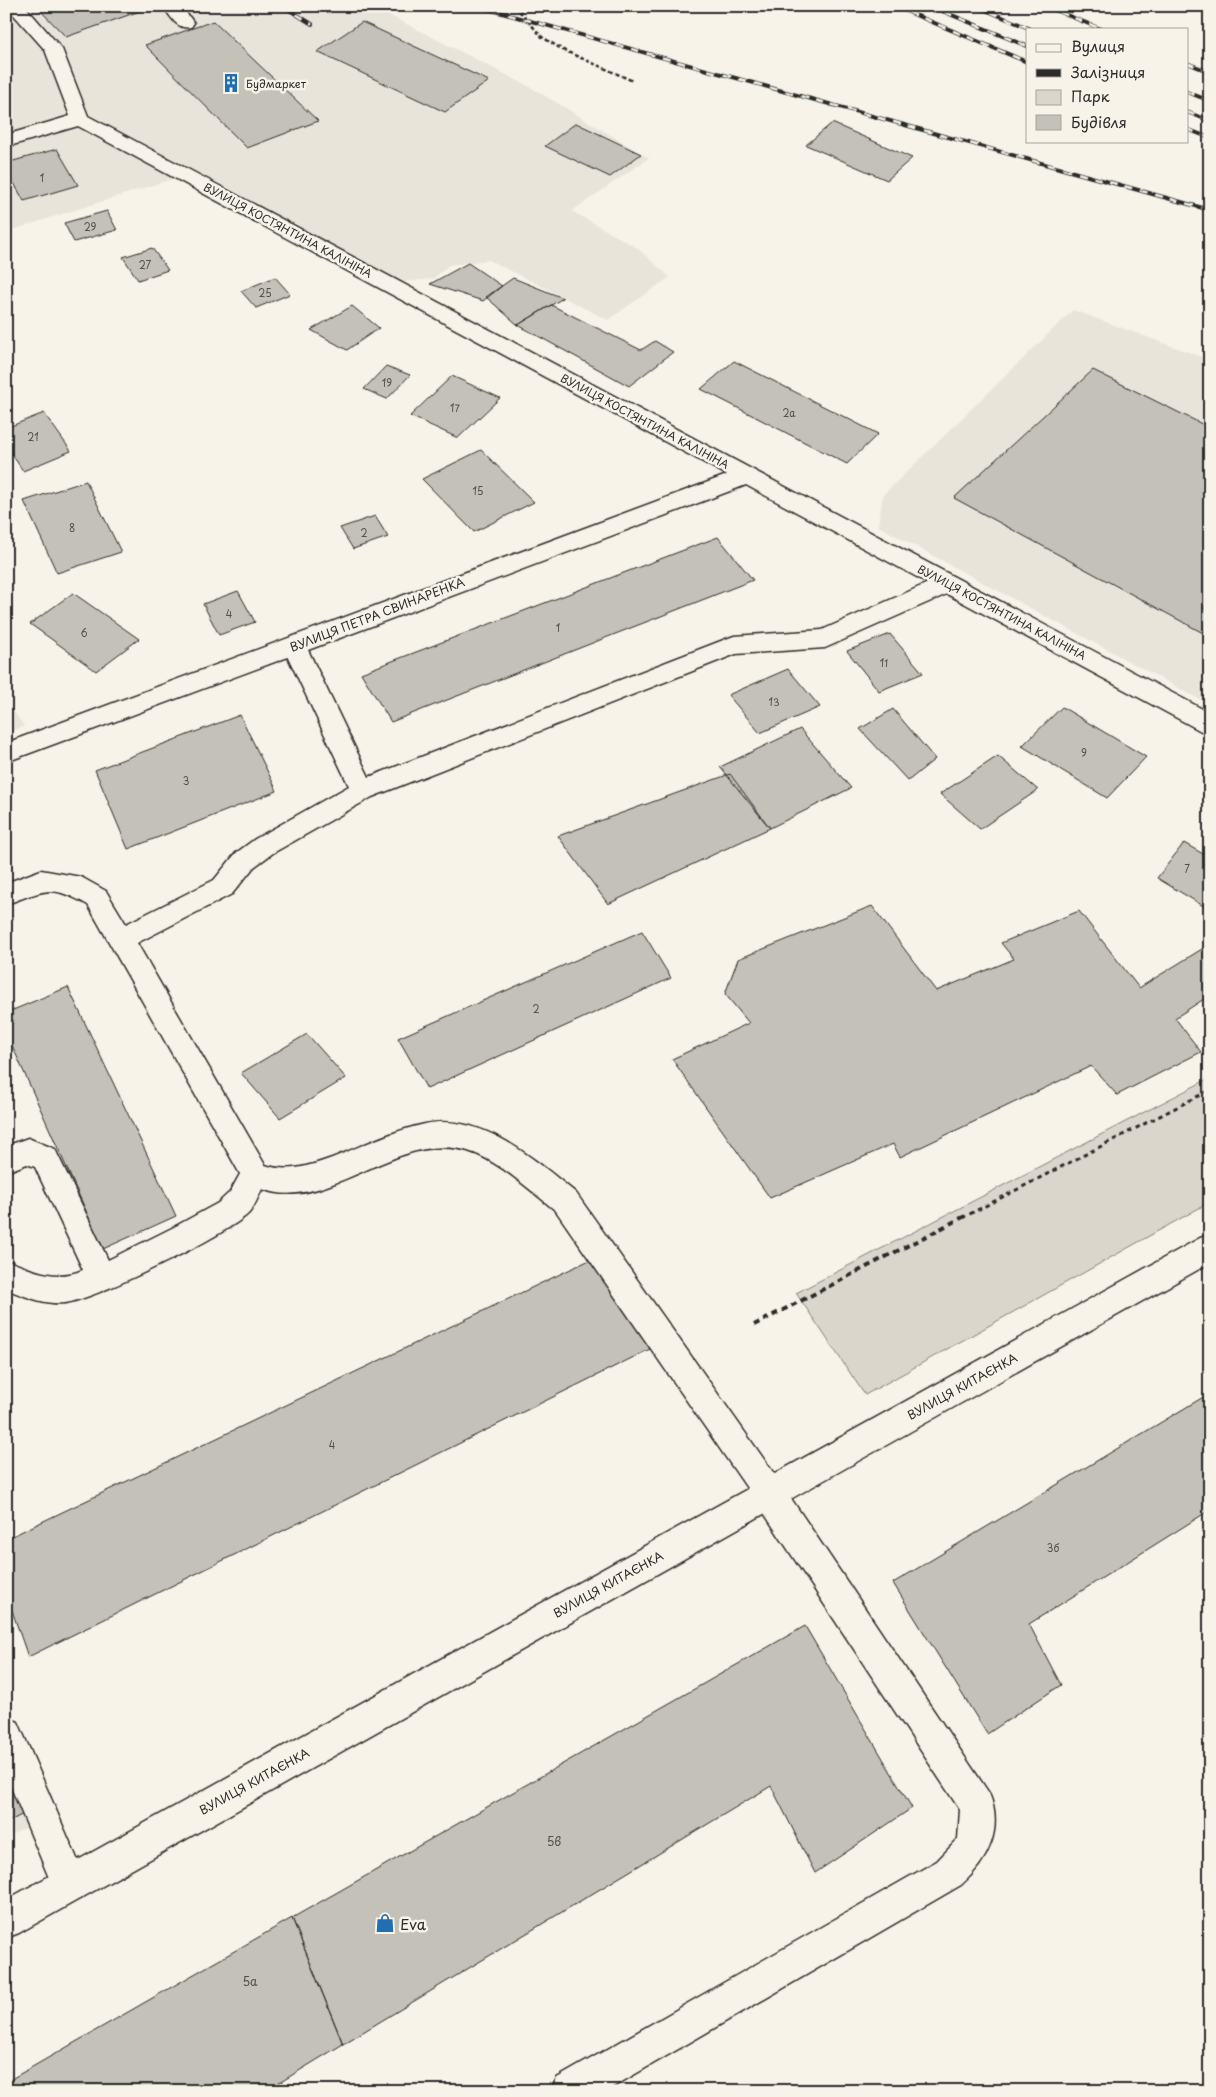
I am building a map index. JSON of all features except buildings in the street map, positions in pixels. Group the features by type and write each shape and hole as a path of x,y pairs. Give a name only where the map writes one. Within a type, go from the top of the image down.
{"street":[{"path":"6,141 80,119 53,49 15,6"},
{"path":"172,6 185,23"},
{"name":"ВУЛИЦЯ КОСТЯНТИНА КАЛІНІНА","path":"80,119 1210,724"},
{"name":"ВУЛИЦЯ ПЕТРА СВИНАРЕНКА","path":"6,753 748,476"},
{"path":"121,939 223,887 238,872 245,860 264,846 363,790 734,645 825,639 948,583"},
{"path":"294,645 363,790"},
{"path":"6,894 40,880 72,884 97,898 255,1174 282,1183 313,1178 412,1139 442,1134 471,1138 524,1168 566,1202 769,1494 977,1804 977,1836 967,1858 949,1873 570,2091"},
{"path":"6,1158 28,1152 45,1158 101,1277"},
{"path":"6,1274 42,1288 69,1289 101,1277 215,1221 238,1204 255,1174"},
{"name":"ВУЛИЦЯ КИТАЄНКА","path":"6,1920 1210,1248"},
{"path":"6,1734 70,1884"}],"path":[{"path":"515,6 542,37 563,50 633,81"},
{"path":"754,1325 1210,1090"}],"shaded area":[{"path":"6,6 371,6 532,88 649,158 572,211 637,248 670,277 608,320 489,260 449,265 433,279 400,282 194,172 6,232"},
{"path":"1073,310 1210,360 1210,705 878,526 883,495"},
{"path":"6,701 24,726 6,733"},
{"path":"6,1745 38,1821 6,1838"}],"green space":[{"path":"1210,1078 1210,1202 865,1395 796,1293"}],"railway":[{"path":"283,6 312,24"},
{"path":"477,6 1210,210"},
{"path":"894,6 1026,62"},
{"path":"930,6 1026,46"},
{"path":"976,6 1029,28"},
{"path":"1045,6 1099,28"},
{"path":"1188,63 1210,72"},
{"path":"1188,92 1210,101"},
{"path":"1188,112 1210,121"},
{"path":"1188,129 1210,138"}],"place":[{"name":"Будмаркет","path":"231,83"},
{"name":"Eva","path":"385,1923"}]}
